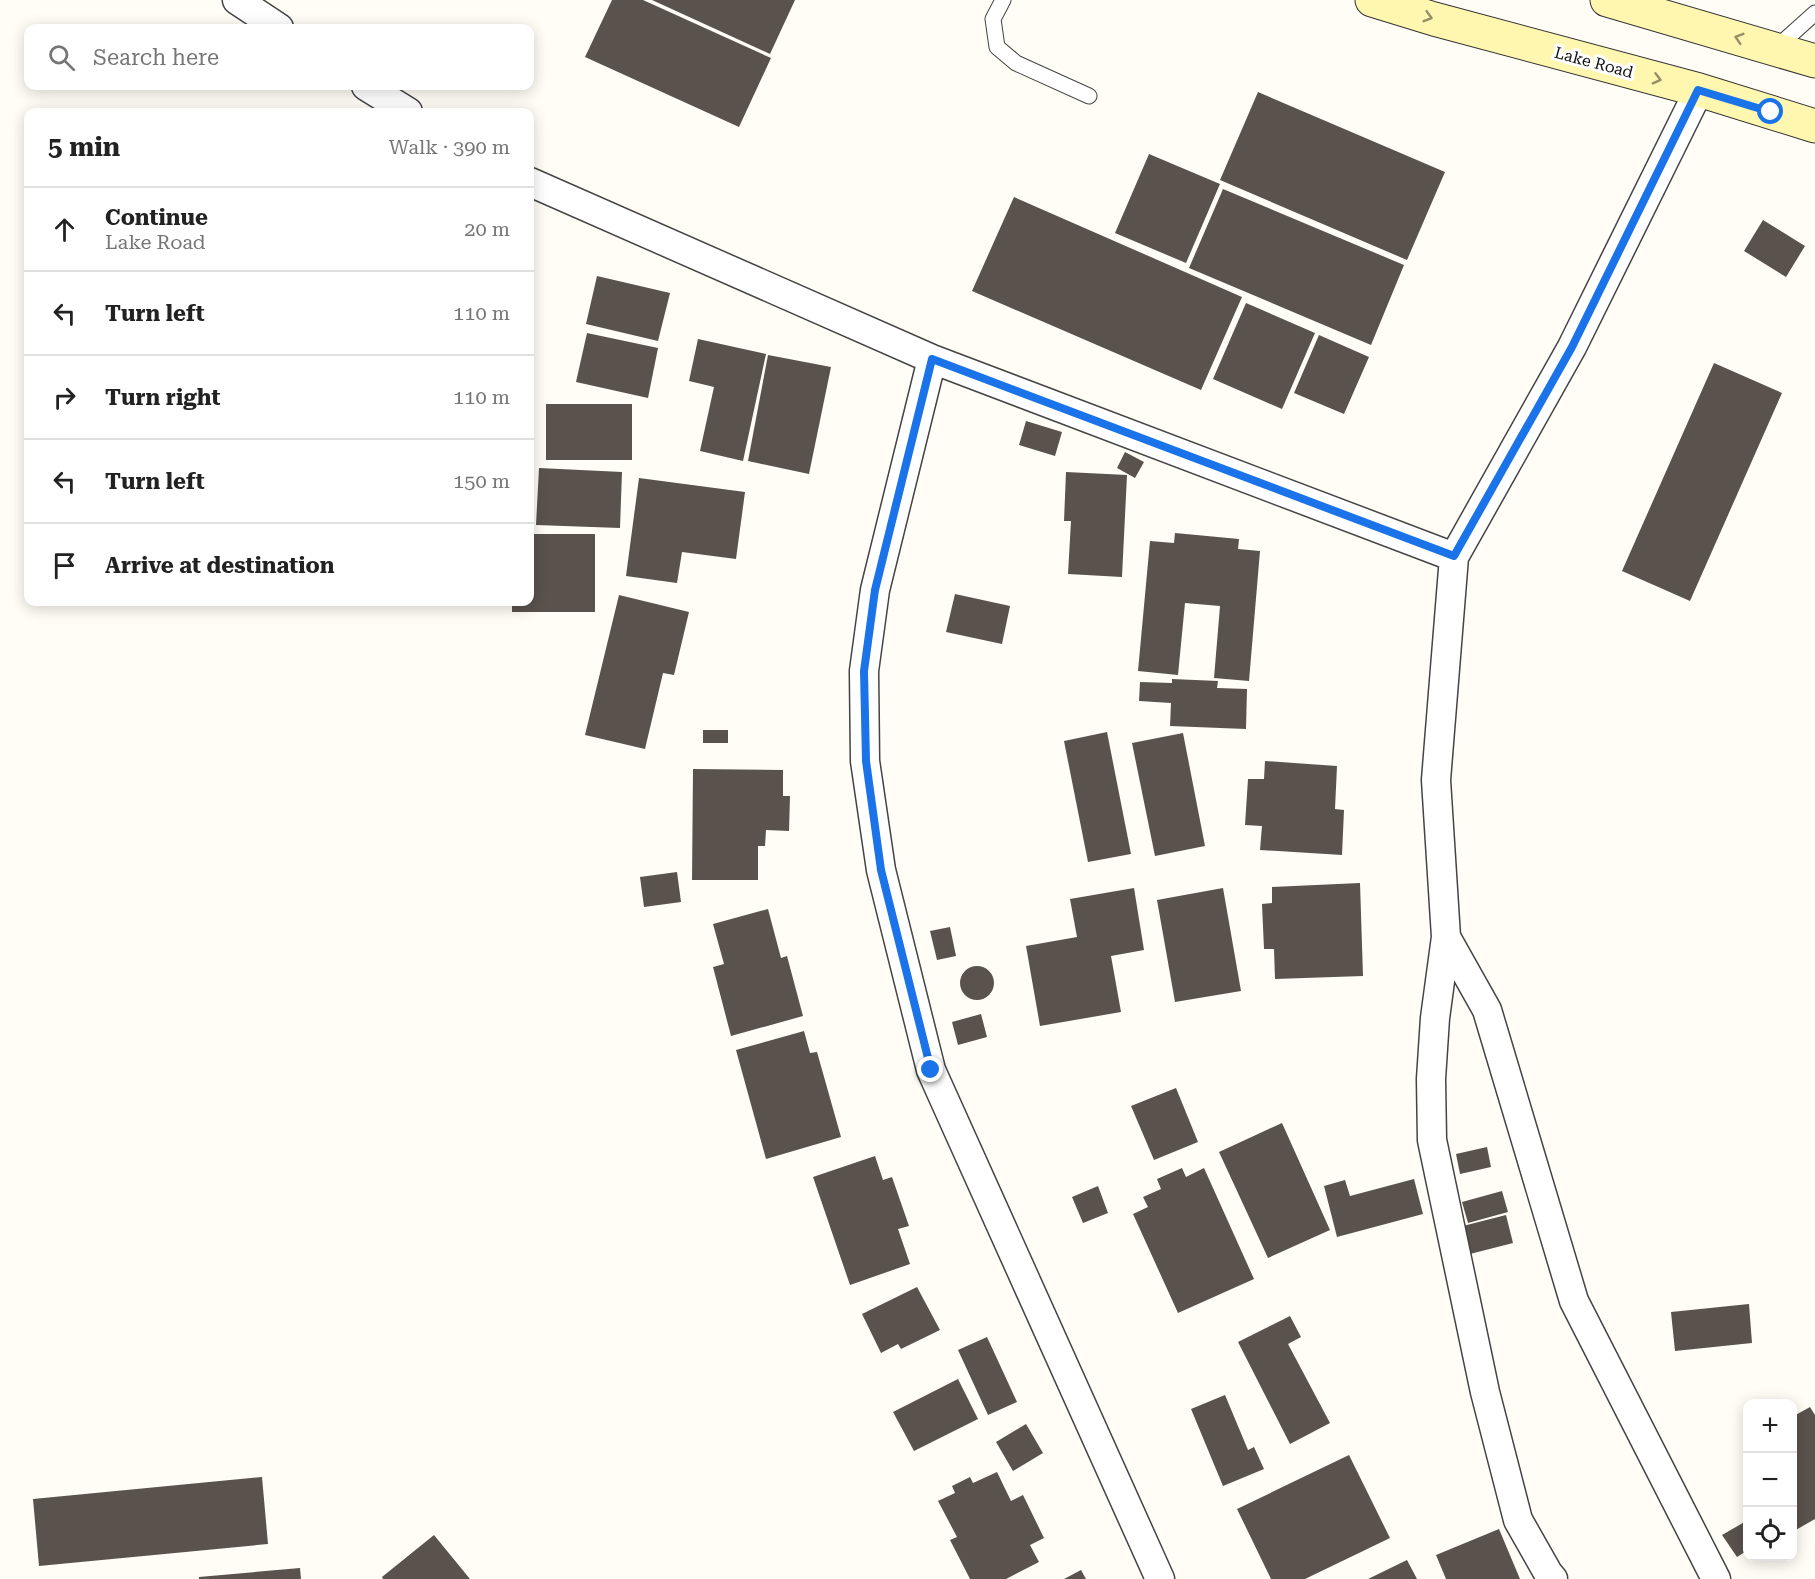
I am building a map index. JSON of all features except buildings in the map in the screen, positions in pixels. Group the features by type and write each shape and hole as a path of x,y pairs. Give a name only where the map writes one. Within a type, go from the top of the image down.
{"main road":[{"name":"Lake Road","path":"1372,0 1434,19 1698,90 1815,126"},
{"path":"1607,0 1815,61"}],"street":[{"path":"237,0 273,24"},
{"path":"372,90 402,108"},
{"path":"1553,1579 1518,1520 1485,1392 1432,1140 1431,1078 1435,1018 1446,937 1436,780 1454,556 1572,347 1698,90"},
{"path":"534,184 932,359 1454,556"},
{"path":"932,359 875,590 864,671 866,761 881,870 931,1070 1160,1579"},
{"path":"1446,937 1486,1010 1574,1301 1716,1579"}],"lane":[{"path":"1003,0 993,19 997,47 1016,63 1089,96"},
{"path":"1775,49 1815,13"}],"route":[{"path":"931,1070 881,870 866,761 864,671 875,590 932,359 1454,556 1572,347 1698,90 1771,112"}]}
